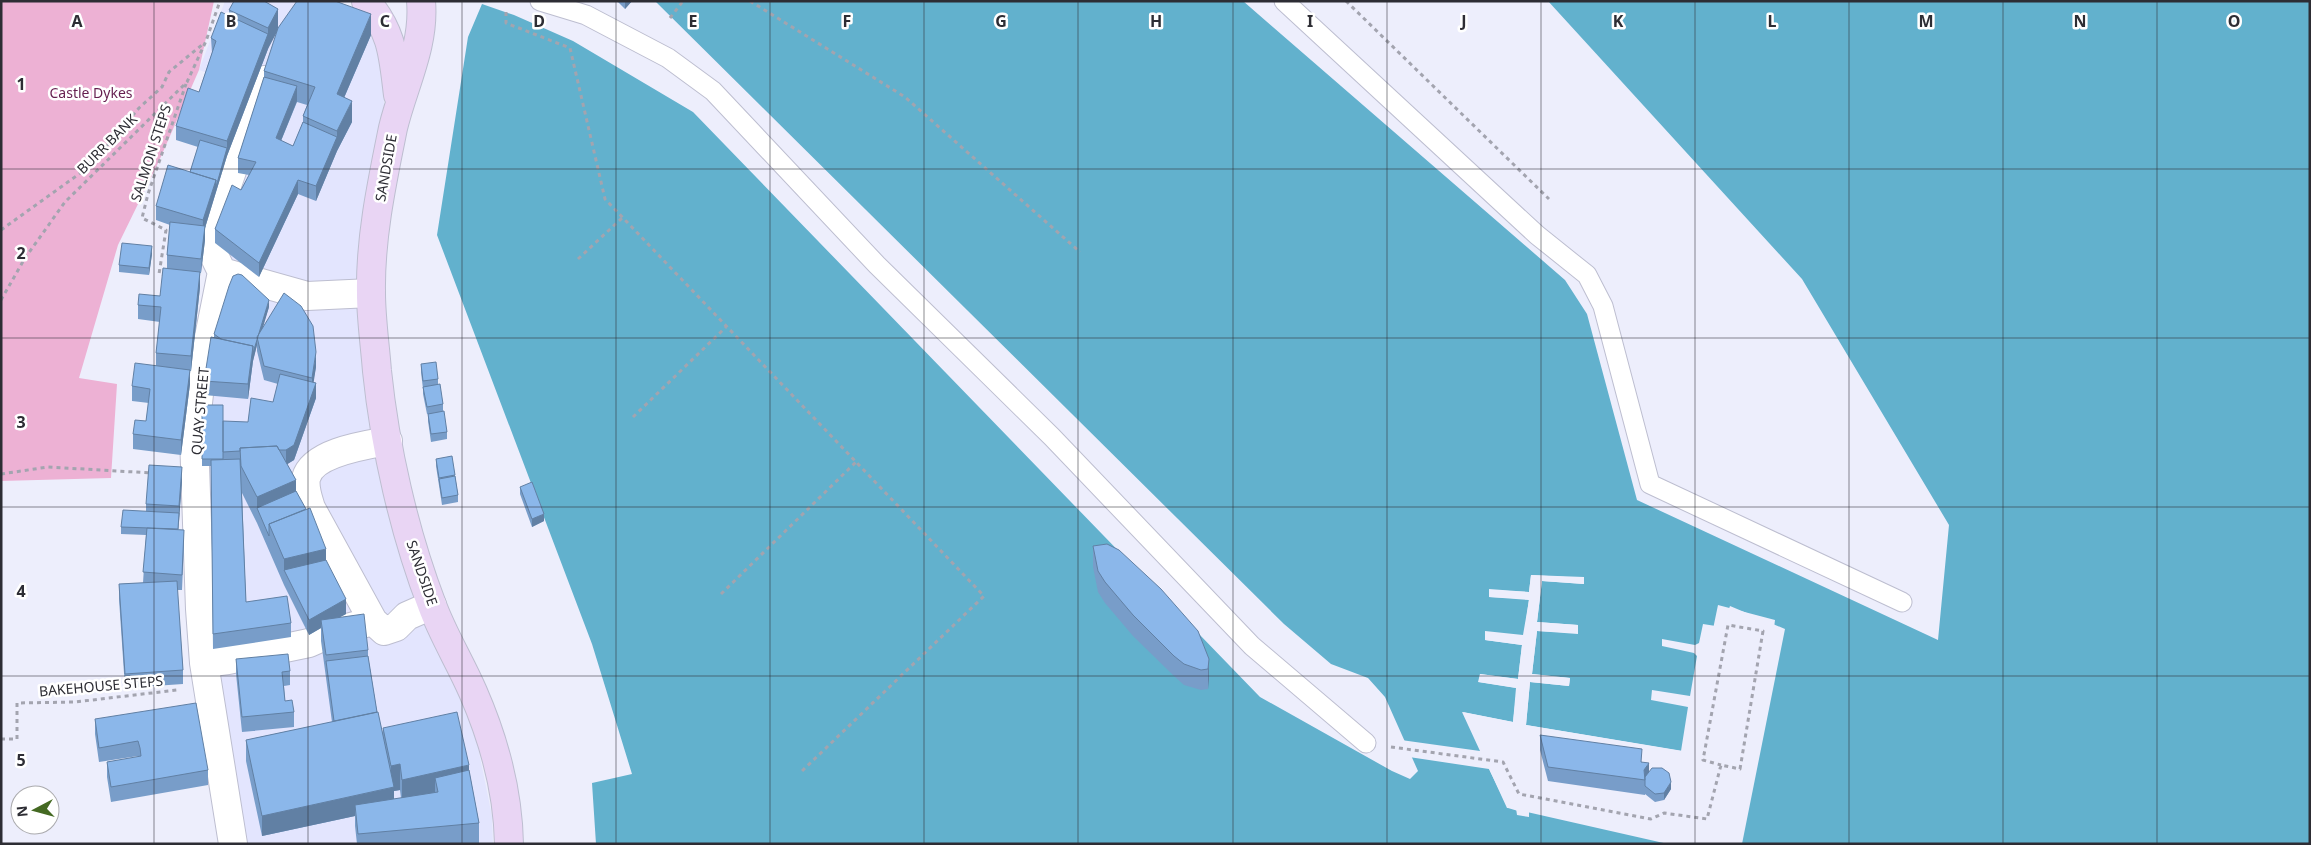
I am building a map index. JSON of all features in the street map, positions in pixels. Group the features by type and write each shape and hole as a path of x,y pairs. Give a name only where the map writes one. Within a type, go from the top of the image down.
{"street":[{"name":"SANDSIDE","path":"366,1 387,30 394,57 399,104"},
{"name":"SANDSIDE","path":"421,1 420,40 399,104 383,177 371,293 377,373 388,441 408,531 432,605 473,692 498,759 508,816 509,844"},
{"path":"271,59 219,208 209,245 222,272 307,296 371,293"},
{"name":"QUAY STREET","path":"222,272 201,377 194,437 206,675 234,844"},
{"path":"388,441 350,449 324,459 310,470 306,478 306,490 311,508 373,621 384,631 396,627 407,616 432,605"},
{"path":"206,675 228,660 309,644 336,631 373,621"}],"lane":[{"path":"540,1 594,19 668,58 713,91 877,265 1052,437 1252,646 1366,743"},
{"path":"1284,1 1537,235 1587,275 1603,306 1650,484 1902,602"}],"path":[{"name":"BURR BANK","path":"1,300 25,258 65,202 186,82 206,42 220,1"},
{"path":"670,18 684,1"},
{"path":"750,1 905,97 1080,252"},
{"path":"1346,1 1549,199"},
{"path":"506,12 506,22 570,48 605,199 984,596 801,772"},
{"path":"1,230 86,168 95,154 105,148 139,108 162,87 169,72 206,42"},
{"name":"SALMON STEPS","path":"168,276 159,274 166,230 142,218 148,194 186,82"},
{"path":"578,258 622,218"},
{"path":"633,417 726,326"},
{"path":"721,594 856,462"},
{"path":"1,474 48,467 100,471"},
{"path":"1728,625 1763,631 1740,769 1721,765 1703,760 1728,625"},
{"name":"BAKEHOUSE STEPS","path":"1,739 17,739 18,703 75,702 206,675"},
{"path":"1366,743 1503,762 1518,794 1651,819 1664,813 1706,819 1721,765"}],"shaded area":[{"path":"225,1 338,1 361,14 383,47 384,110 376,405 472,718 492,816 493,844 233,844 194,437 255,89 199,70"}],"green space":[{"name":"Castle Dykes","path":"1,1 214,1 199,70 159,161 118,245 79,378 117,384 111,478 1,481"}],"water":[{"path":"655,1 1243,1 1565,280 1587,314 1637,500 1938,640 1949,525 1802,279 1548,1 2310,1 2310,844 1742,844 1785,629 1730,606 1722,627 1703,624 1699,643 1695,645 1662,639 1662,646 1694,653 1697,656 1690,696 1652,690 1651,700 1688,707 1681,751 1526,725 1530,682 1569,686 1570,678 1532,674 1537,631 1578,633 1578,625 1537,622 1542,581 1584,584 1584,578 1531,575 1529,592 1489,590 1489,597 1529,599 1524,636 1485,632 1485,640 1522,645 1518,679 1480,674 1479,682 1517,688 1513,722 1463,712 1507,808 1516,808 1517,815 1529,817 1529,808 1593,826 1692,844 596,844 592,783 632,774 592,644 437,235 468,37 482,4 514,15 573,41 693,112 1260,697 1392,771 1410,779 1418,771 1385,697 1368,678 1331,664 1284,624"}],"pier":[{"path":"1531,575 1584,577 1584,584 1542,581 1537,622 1578,625 1578,634 1537,631 1532,674 1570,678 1569,686 1530,682 1526,725 1683,751 1680,753 1525,727 1528,680 1567,684 1567,680 1530,675 1535,629 1575,631 1576,627 1535,623 1539,580 1581,580 1533,577 1530,594 1491,592 1491,594 1529,597 1531,599 1525,638 1487,634 1487,638 1524,643 1520,680 1482,677 1481,680 1519,687 1515,722 1512,724 1467,716 1509,806 1517,806 1518,811 1508,808 1489,769 1409,757 1401,740 1480,751 1462,712 1513,722 1516,688 1478,682 1480,674 1518,679 1522,645 1485,640 1485,631 1523,635 1529,600 1489,597 1489,589 1529,592"},
{"path":"1718,605 1775,620 1774,628 1731,610 1723,629 1713,629"},
{"path":"1526,807 1595,818 1596,825 1692,841 1694,844 1668,844 1527,812"}],"building":[{"path":"234,1 264,1 278,9 268,28 229,10"},
{"path":"297,1 335,1 371,14 337,94 352,101 337,131 303,116 315,87 264,71 278,28"},
{"path":"221,12 268,34 227,141 176,126 188,88 199,92 216,41 211,38"},
{"path":"264,77 297,86 276,138 293,146 303,122 337,137 316,186 298,180 259,263 215,229 232,185 241,190 256,162 238,158"},
{"path":"200,140 227,148 216,187 216,180 190,172"},
{"path":"168,165 216,180 203,220 156,206"},
{"path":"170,222 205,226 201,259 167,255"},
{"path":"122,243 152,246 149,268 119,265"},
{"path":"163,268 200,272 191,356 156,353 161,307 138,305 139,294 160,296"},
{"path":"242,275 269,300 253,353 253,346 221,339 214,334 233,276"},
{"path":"284,293 301,306 313,326 316,352 312,378 264,366 257,337"},
{"path":"211,337 253,346 248,384 204,381"},
{"path":"436,362 438,379 423,381 421,364"},
{"path":"135,363 190,370 181,440 133,434 135,420 146,421 150,389 132,386"},
{"path":"280,374 316,383 294,445 286,450 279,450 277,446 240,448 240,451 223,452 223,421 248,422 251,398 273,402"},
{"path":"440,384 443,404 427,407 423,387"},
{"path":"202,405 223,405 223,459 202,459"},
{"path":"444,411 447,432 431,434 428,414"},
{"path":"277,446 296,480 257,497 241,466 240,448"},
{"path":"452,456 455,475 439,478 436,459"},
{"path":"240,459 246,602 287,596 291,623 213,634 211,460"},
{"path":"149,465 182,467 179,506 146,504"},
{"path":"455,476 458,495 442,498 439,479"},
{"path":"532,482 544,514 532,519 520,487"},
{"path":"296,491 306,509 269,524 269,536 257,508"},
{"path":"310,508 326,549 284,559 269,524"},
{"path":"123,510 179,513 178,529 121,527"},
{"path":"147,528 184,530 182,575 143,572"},
{"path":"1107,544 1119,550 1161,589 1198,631 1209,659 1208,669 1201,670 1184,664 1174,656 1133,615 1105,582 1098,571 1093,546"},
{"path":"326,560 346,599 309,620 284,570"},
{"path":"177,581 183,670 125,674 119,584"},
{"path":"364,614 368,650 326,655 321,620"},
{"path":"288,654 290,671 282,672 285,701 292,700 294,712 242,717 236,659"},
{"path":"368,656 377,712 334,721 326,661"},
{"path":"196,703 208,770 111,787 107,762 141,756 140,748 138,741 99,748 95,719"},
{"path":"378,712 394,787 262,816 246,740"},
{"path":"457,712 469,765 402,780 400,764 391,766 383,728"},
{"path":"1540,735 1642,749 1641,762 1649,763 1644,770 1645,780 1548,767"},
{"path":"1652,768 1662,768 1669,773 1671,782 1664,793 1655,794 1645,786 1645,777"},
{"path":"469,770 479,823 358,834 355,805 438,792 435,778"}]}
